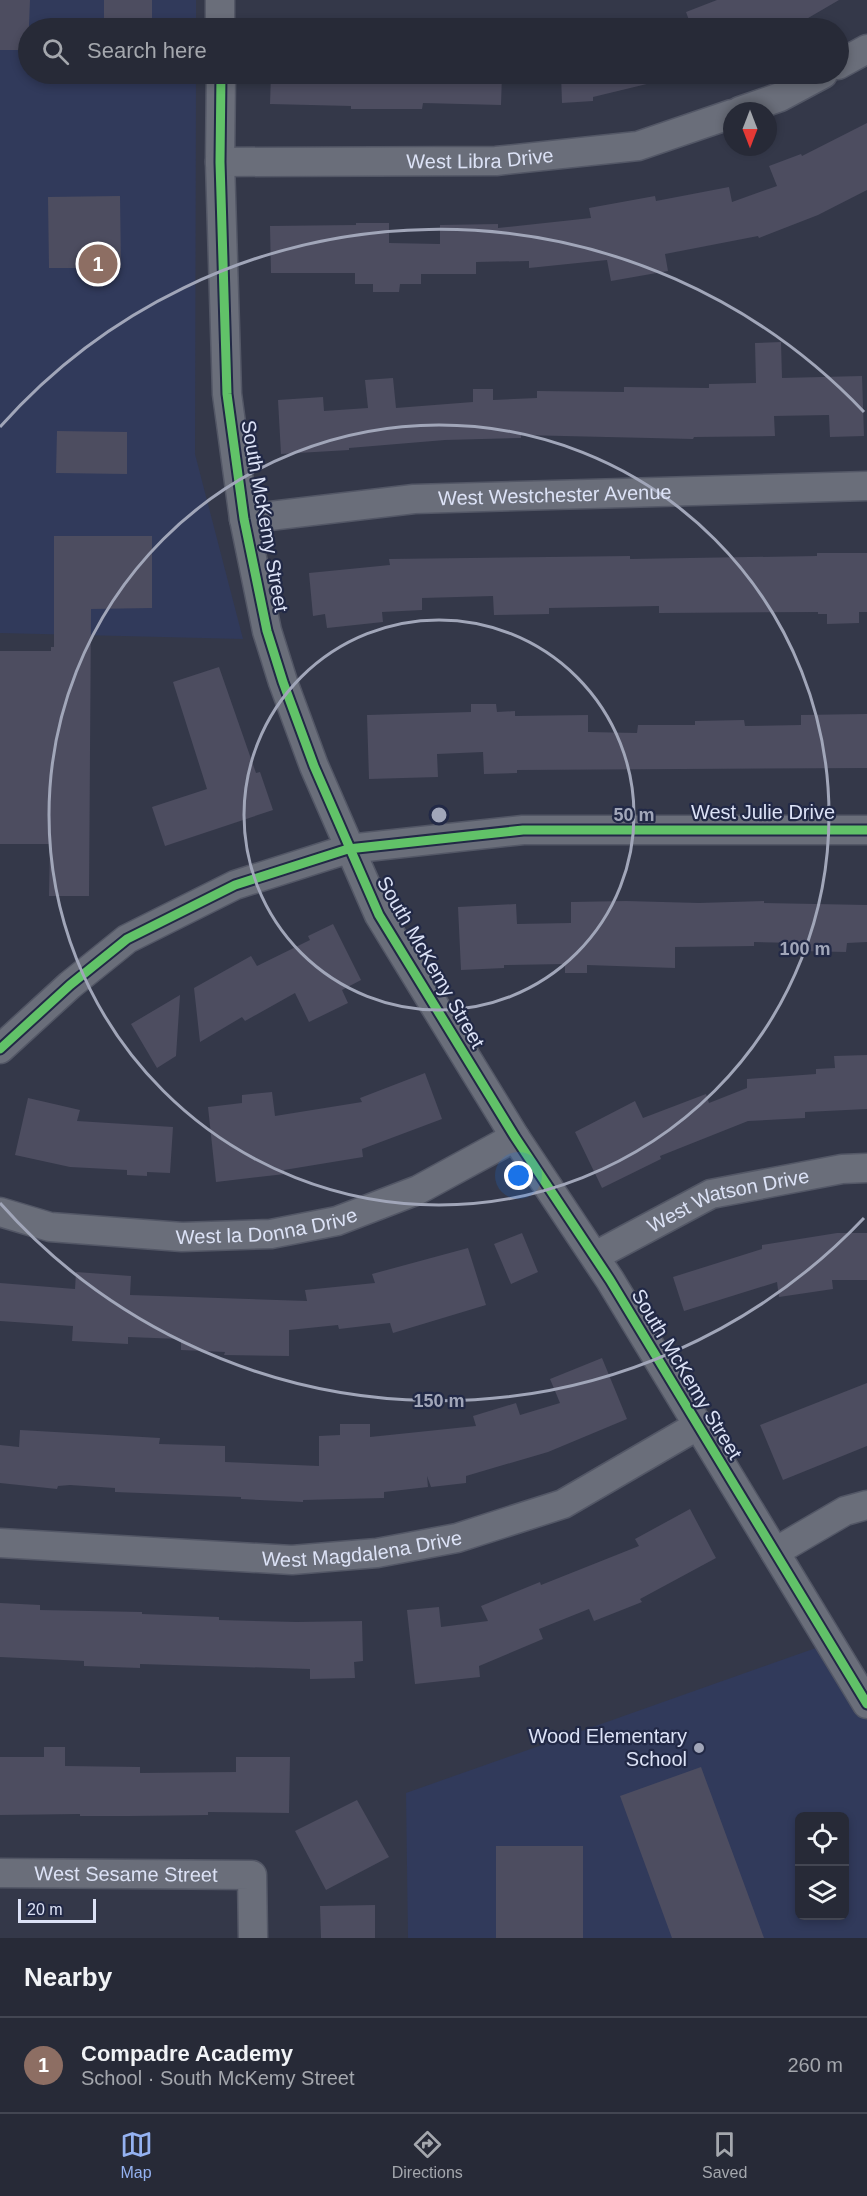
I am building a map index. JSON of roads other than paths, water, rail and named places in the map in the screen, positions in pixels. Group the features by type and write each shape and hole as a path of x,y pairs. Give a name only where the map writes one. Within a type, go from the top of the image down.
{"street":[{"path":"220,0 220,18"},
{"path":"849,59 867,49"},
{"name":"South McKemy Street","path":"221,84 220,162 227,394 244,519 267,631 314,766 378,915 515,1137 595,1256 867,1704"},
{"path":"766,102 804,84"},
{"name":"West Libra Drive","path":"220,162 496,161 638,146 723,117"},
{"name":"West Westchester Avenue","path":"244,519 414,499 867,486"},
{"name":"West Julie Drive","path":"0,1049 56,997 128,939 235,885 348,849 523,830 867,830"},
{"name":"West la Donna Drive","path":"0,1212 50,1227 182,1237 271,1234 338,1221 418,1190 515,1137"},
{"name":"West Watson Drive","path":"595,1256 711,1194 842,1168 867,1168"},
{"name":"West Magdalena Drive","path":"0,1544 292,1560 377,1554 457,1538 563,1504 697,1426"},
{"path":"774,1552 845,1512 867,1505"},
{"name":"West Sesame Street","path":"0,1873 252,1875 254,1938"}],"place":[{"name":"Compadre Academy","path":"98,264"},
{"name":"Wood Elementary School","path":"699,1748"}]}
